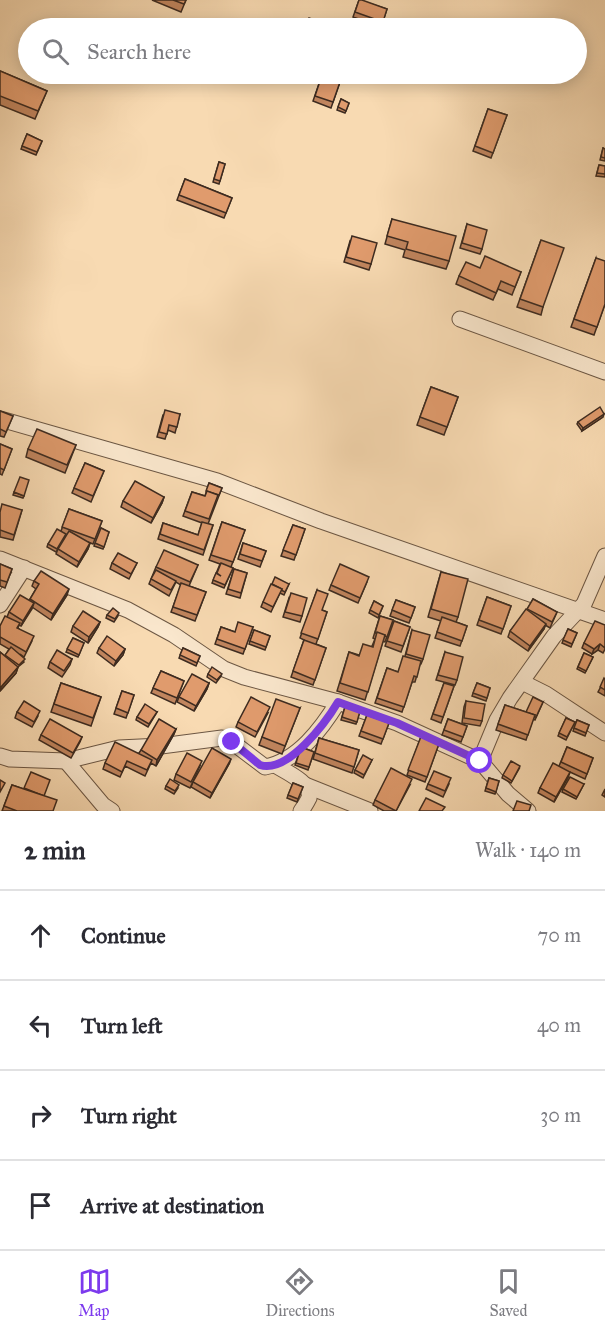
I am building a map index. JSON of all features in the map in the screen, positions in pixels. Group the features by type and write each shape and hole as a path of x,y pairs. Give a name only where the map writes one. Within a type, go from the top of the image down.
{"street":[{"path":"460,319 605,372"},
{"path":"0,419 217,481 321,521 605,620"},
{"path":"480,761 497,720 522,682 554,636 585,604 605,556"},
{"path":"0,559 128,610 234,673 338,702 397,723 480,761 508,794 528,811"},
{"path":"0,605 24,568"},
{"path":"522,682 546,694 605,733"},
{"path":"0,756 10,759 66,761 119,748 222,738 232,742 260,765 274,765 284,761 312,738 338,702"},
{"path":"66,761 103,805 112,811"},
{"path":"274,765 305,785 370,811"},
{"path":"302,811 309,798 309,791 305,785"}],"building":[{"path":"173,0 186,0 184,4"},
{"path":"359,0 387,9 384,18 372,18 355,12"},
{"path":"0,71 18,79 18,84 31,84 47,91 38,111 0,96"},
{"path":"319,84 339,84 333,102 315,96"},
{"path":"341,99 349,103 346,111 338,107"},
{"path":"488,109 507,115 493,153 475,146"},
{"path":"27,134 42,141 37,152 22,146"},
{"path":"603,148 605,149 605,158 601,157"},
{"path":"219,162 225,164 220,181 214,179"},
{"path":"599,165 605,166 605,174 597,173"},
{"path":"185,179 232,198 226,213 179,195"},
{"path":"392,219 456,236 449,261 406,249 408,242 387,236"},
{"path":"467,224 487,230 482,249 462,243"},
{"path":"352,236 377,243 371,264 346,257"},
{"path":"541,240 564,248 543,307 520,299"},
{"path":"485,256 521,272 515,287 501,281 496,293 459,276 466,262 480,268"},
{"path":"596,258 605,261 605,304 597,327 574,319"},
{"path":"431,387 458,397 447,427 420,417"},
{"path":"600,407 604,414 583,428 578,422"},
{"path":"165,410 180,414 177,427 169,425 167,434 159,432"},
{"path":"0,411 13,416 6,432 0,429"},
{"path":"37,429 76,445 67,465 28,449"},
{"path":"0,444 12,449 4,470 0,468"},
{"path":"85,463 104,471 93,496 74,488"},
{"path":"20,477 29,480 24,496 14,492"},
{"path":"135,481 164,497 153,518 123,501"},
{"path":"209,483 222,488 219,495 206,491"},
{"path":"207,491 218,495 209,519 185,511 192,492 205,496"},
{"path":"2,504 22,510 14,535 0,530"},
{"path":"69,509 102,521 95,539 62,527"},
{"path":"202,522 213,525 204,550 160,534 163,523 198,535"},
{"path":"222,522 245,530 233,562 211,555"},
{"path":"293,525 305,529 296,555 283,550"},
{"path":"101,528 109,532 104,547 95,543"},
{"path":"57,529 66,534 57,549 48,544"},
{"path":"69,531 90,543 79,562 58,549"},
{"path":"243,543 266,551 262,561 240,554"},
{"path":"164,550 198,565 190,582 156,567"},
{"path":"118,553 137,563 131,574 112,563"},
{"path":"221,563 233,568 225,585 213,580 216,573 221,576 217,573"},
{"path":"0,564 12,569 7,582 0,580"},
{"path":"340,564 369,577 360,598 331,585"},
{"path":"234,569 247,573 241,593 228,589"},
{"path":"156,570 176,581 171,590 151,579"},
{"path":"41,571 69,589 53,614 30,599 39,584 34,581"},
{"path":"441,572 468,579 458,617 431,609"},
{"path":"275,577 289,584 285,592 272,584"},
{"path":"181,583 206,592 197,615 173,607"},
{"path":"271,584 282,589 273,607 263,602"},
{"path":"317,590 328,594 322,610 327,612 318,639 301,633"},
{"path":"291,593 307,598 302,616 285,612"},
{"path":"20,595 34,603 23,621 9,612"},
{"path":"487,597 511,606 503,629 479,620"},
{"path":"533,599 557,612 552,622 527,609"},
{"path":"396,600 415,607 411,618 392,610"},
{"path":"374,601 383,606 379,615 370,610"},
{"path":"113,608 119,613 115,619 107,615"},
{"path":"526,609 546,624 530,646 510,631"},
{"path":"83,611 100,622 89,637 73,626"},
{"path":"5,616 20,623 17,628 34,636 26,652 0,637 0,626"},
{"path":"380,616 393,620 387,637 375,633"},
{"path":"442,617 467,626 462,641 437,632"},
{"path":"394,621 410,627 403,646 387,641"},
{"path":"595,621 605,625 605,648 600,644 594,649 584,643"},
{"path":"238,622 253,627 245,649 217,639 221,627 235,632"},
{"path":"568,629 577,633 572,644 563,640"},
{"path":"254,630 270,636 266,647 250,641"},
{"path":"412,630 430,635 423,659 406,654"},
{"path":"377,632 385,635 368,692 340,683 349,652 359,656 363,644 373,647"},
{"path":"107,636 125,649 116,661 99,648"},
{"path":"73,638 84,643 79,655 67,649"},
{"path":"304,640 326,648 315,680 293,671"},
{"path":"11,647 25,659 19,665 5,655"},
{"path":"183,648 200,656 197,663 180,655"},
{"path":"57,650 72,659 64,671 50,662"},
{"path":"0,652 18,667 1,687 0,687"},
{"path":"445,652 463,657 457,680 438,675"},
{"path":"584,653 593,657 586,671 578,667"},
{"path":"403,656 421,661 404,707 377,698 387,668 398,672"},
{"path":"212,667 222,674 217,680 208,674"},
{"path":"161,671 184,681 177,698 153,688"},
{"path":"192,674 209,683 196,706 179,697"},
{"path":"605,679 605,690 600,687"},
{"path":"61,683 101,697 93,718 54,704"},
{"path":"444,683 454,686 443,717 433,714"},
{"path":"477,683 490,688 487,698 473,693"},
{"path":"122,691 134,695 128,713 116,708"},
{"path":"251,697 270,707 257,732 238,722"},
{"path":"533,697 543,702 536,717 526,712"},
{"path":"276,699 300,708 285,746 262,737"},
{"path":"24,701 40,711 34,722 17,712"},
{"path":"466,701 485,704 482,721 464,718"},
{"path":"145,704 157,712 149,724 137,717"},
{"path":"505,705 535,715 528,735 498,724"},
{"path":"345,707 360,711 357,722 342,717"},
{"path":"367,715 389,723 383,739 361,731"},
{"path":"566,718 575,722 567,737 559,733"},
{"path":"50,719 82,737 73,753 41,735"},
{"path":"159,719 176,729 157,760 141,750"},
{"path":"448,719 467,726 463,737 444,730"},
{"path":"577,720 589,725 586,733 574,728"},
{"path":"422,734 440,741 427,777 408,770"},
{"path":"319,738 359,750 354,767 315,753"},
{"path":"115,742 152,760 147,770 127,761 122,772 105,763"},
{"path":"301,747 314,752 309,767 296,763"},
{"path":"567,747 593,758 587,774 561,762"},
{"path":"212,748 231,759 212,793 193,782"},
{"path":"187,753 202,761 191,782 176,774"},
{"path":"363,755 372,760 364,775 355,770"},
{"path":"511,761 520,766 512,781 503,775"},
{"path":"553,763 570,772 556,797 540,788"},
{"path":"391,768 412,779 396,811 375,800"},
{"path":"434,771 451,778 445,791 428,784"},
{"path":"31,772 50,780 44,796 24,788"},
{"path":"570,777 584,784 577,797 563,789"},
{"path":"489,778 499,781 496,792 486,788"},
{"path":"170,779 179,785 175,791 166,786"},
{"path":"0,780 5,783 0,792"},
{"path":"293,783 303,787 298,799 288,795"},
{"path":"12,785 57,800 53,811 17,811 4,806"},
{"path":"426,798 445,807 442,811 419,811"},
{"path":"517,801 531,805 529,811 513,811"}],"route":[{"path":"232,742 260,765 274,765 284,761 312,738 338,702 397,723 480,761"}]}
